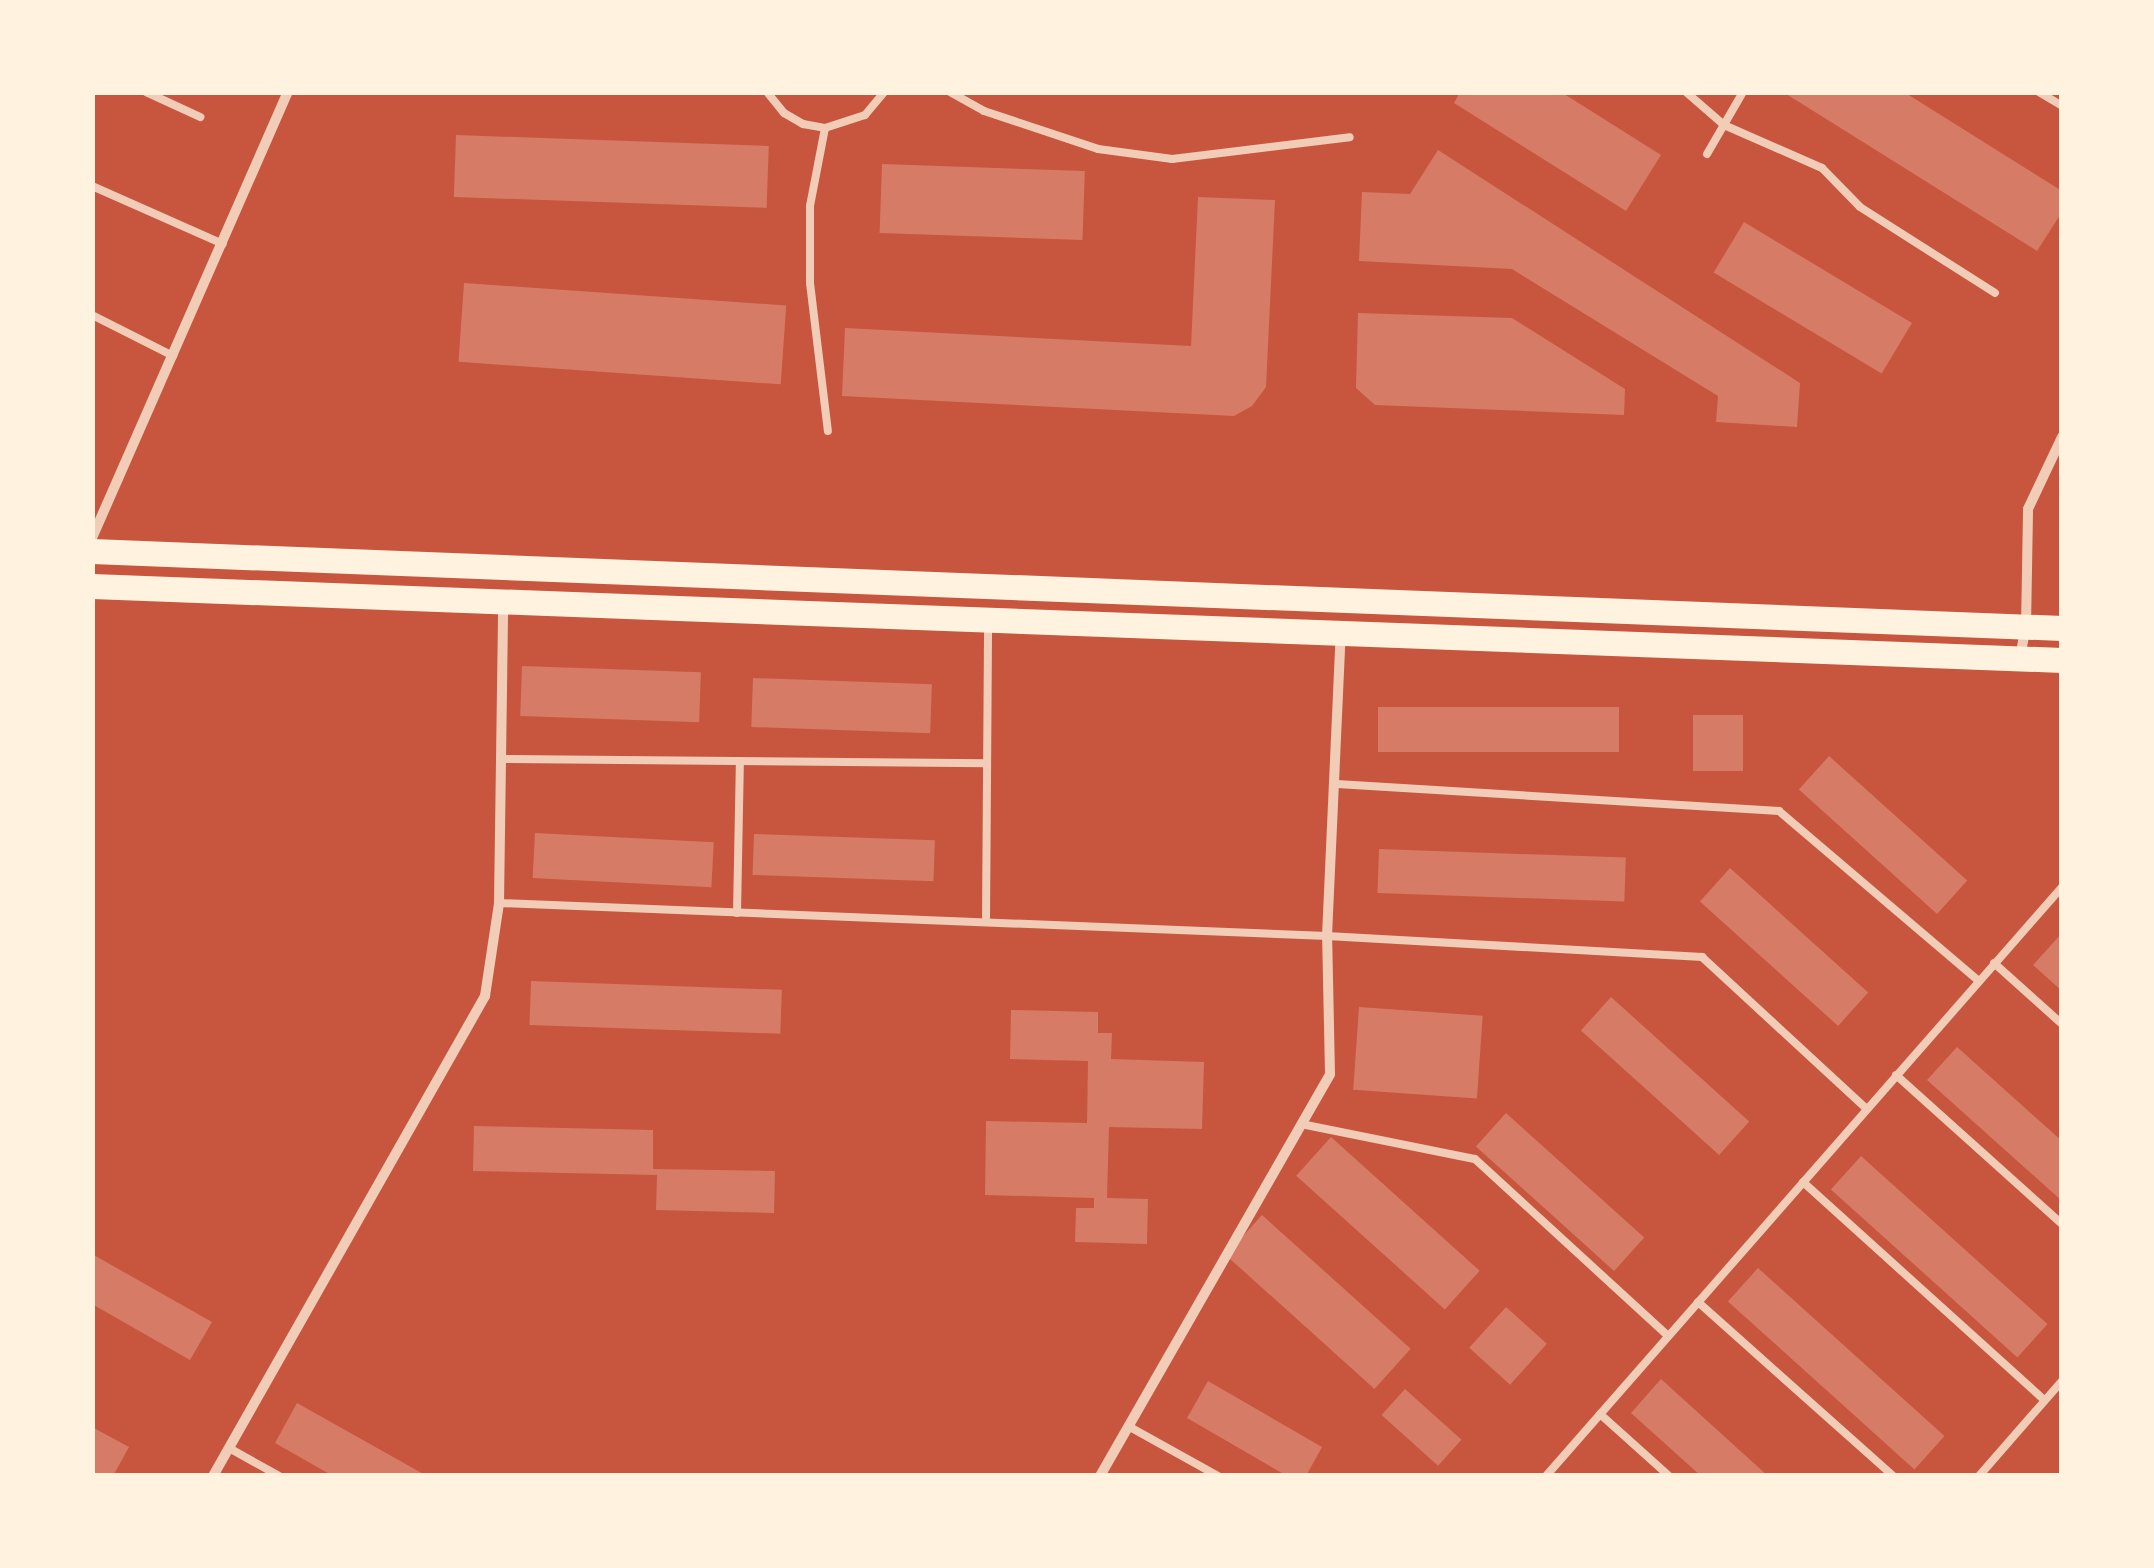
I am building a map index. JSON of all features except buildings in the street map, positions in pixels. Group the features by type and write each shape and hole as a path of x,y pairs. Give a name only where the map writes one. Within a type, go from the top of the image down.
{"main road":[{"path":"92,550 2062,628"},
{"path":"92,586 2062,660"}],"street":[{"path":"92,538 288,92"},
{"path":"2020,657 2026,627 2028,509 2062,437"},
{"path":"214,1476 479,1009 491,972 499,903 503,599"},
{"path":"1100,1476 1330,1074 1327,936 1341,632"}],"lane":[{"path":"146,92 200,117"},
{"path":"767,92 784,114 803,124 825,128 846,125 865,115 884,92"},
{"path":"950,92 984,111 1098,149 1172,159 1350,137"},
{"path":"1686,92 1724,125 1822,168 1860,208 1995,293"},
{"path":"1707,154 1743,92"},
{"path":"2039,92 2062,106"},
{"path":"825,128 810,206 810,284 828,432"},
{"path":"92,186 223,244"},
{"path":"92,315 173,356"},
{"path":"986,922 988,618"},
{"path":"501,759 988,763"},
{"path":"737,913 740,761"},
{"path":"1337,784 1779,811 1978,981"},
{"path":"1546,1476 2062,887"},
{"path":"499,903 1327,936 1702,957 1867,1108"},
{"path":"1994,964 2062,1024"},
{"path":"1896,1075 2062,1224"},
{"path":"1301,1124 1475,1159 1668,1336"},
{"path":"1803,1182 2044,1400"},
{"path":"1698,1302 1893,1476"},
{"path":"1978,1476 2062,1381"},
{"path":"1600,1414 1669,1476"},
{"path":"1128,1426 1218,1476"},
{"path":"229,1448 279,1476"}]}
